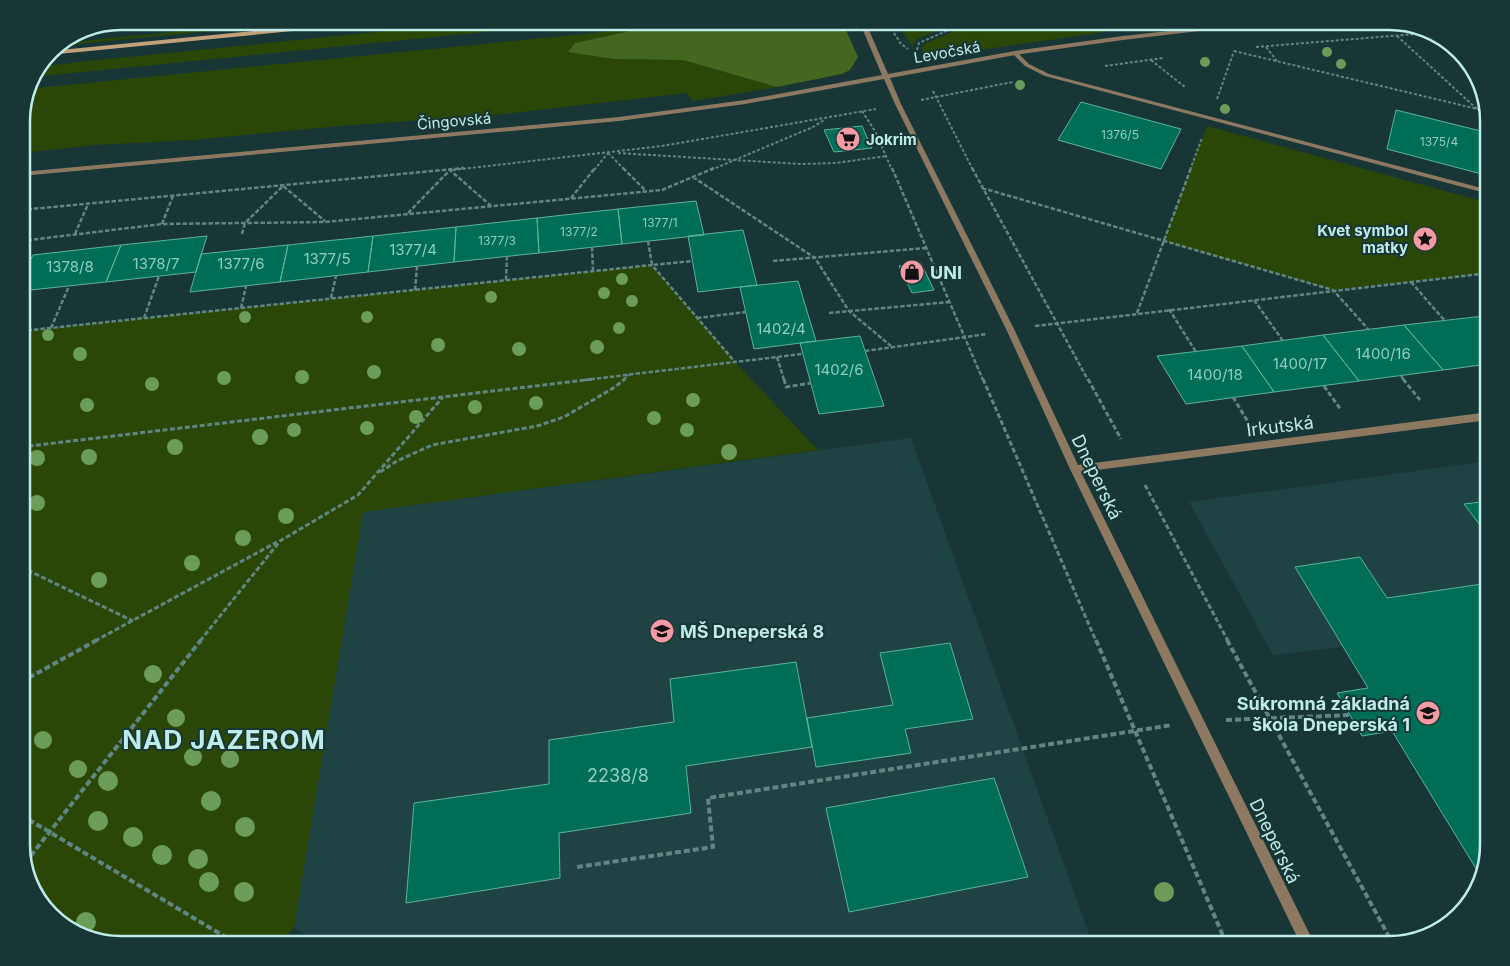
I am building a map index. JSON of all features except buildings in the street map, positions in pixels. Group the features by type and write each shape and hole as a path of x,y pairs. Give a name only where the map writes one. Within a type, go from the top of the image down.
{"main road":[{"path":"61,52 283,30"}],"street":[{"name":"Dneperská","path":"866,30 903,113 1011,331 1075,469 1304,936"},
{"name":"Levočská","path":"887,76 1016,52 1196,30"},
{"path":"1016,52 1027,65 1047,74 1480,190"},
{"name":"Čingovská","path":"30,173 619,119 745,102 887,76"},
{"name":"Irkutská","path":"1075,469 1480,420"}],"path":[{"path":"893,31 906,49 917,53 919,43 949,30"},
{"path":"1396,36 1478,109"},
{"path":"1230,48 1234,51 1478,109"},
{"path":"1137,313 1211,119 1234,51"},
{"path":"1150,60 1185,88"},
{"path":"922,69 982,188 1133,462 1269,719 1389,936"},
{"path":"862,111 875,131 886,156 1223,936"},
{"path":"30,240 162,224 325,222 662,190 813,127 825,119"},
{"path":"608,153 801,164 835,163 886,156"},
{"path":"608,153 646,191"},
{"path":"571,198 608,153"},
{"path":"408,214 450,170 491,206"},
{"path":"693,177 815,258 849,311 892,347"},
{"path":"242,234 245,223 283,186 325,222"},
{"path":"982,188 1333,290 1369,330"},
{"path":"162,224 173,196"},
{"path":"75,235 88,204"},
{"path":"648,241 652,265 735,362"},
{"path":"592,247 593,271"},
{"path":"773,261 926,248"},
{"path":"506,280 507,256"},
{"path":"30,330 693,261"},
{"path":"415,290 417,266"},
{"path":"865,350 1011,331 1055,322 1480,273"},
{"path":"144,318 159,276"},
{"path":"331,298 336,276"},
{"path":"1410,282 1445,321"},
{"path":"52,328 69,286"},
{"path":"241,308 246,286"},
{"path":"1254,300 1283,340"},
{"path":"829,312 949,302"},
{"path":"1169,309 1196,352"},
{"path":"696,318 746,312"},
{"path":"30,446 802,354"},
{"path":"777,357 786,387 811,383"},
{"path":"375,474 397,461 432,446 537,426 564,416 615,387 629,375"},
{"path":"1401,376 1420,400"},
{"path":"1324,386 1341,410"},
{"path":"30,678 280,541 358,495 443,397"},
{"path":"1232,398 1248,422"},
{"path":"31,856 280,541"},
{"path":"30,571 133,621"},
{"path":"577,867 713,848 708,798 1198,721 1351,715"},
{"path":"30,821 224,936"}],"shaded area":[{"name":"MŠ Dneperská 8","path":"911,438 1090,936 308,936 294,927 363,512"},
{"path":"1480,462 1480,845 1477,870 1392,731 1362,736 1337,693 1368,687 1344,647 1273,655 1189,502"}],"green space":[{"path":"193,30 220,30 71,45 76,42"},
{"path":"398,30 506,30 41,76 48,66"},
{"path":"624,30 635,30 575,43 614,59 683,60 777,87 693,101 686,93 504,114 340,126 191,140 96,145 30,152 30,115 36,88"},
{"path":"635,30 846,30 858,57 850,70 842,74 777,87 683,60 614,59 568,52 575,43"},
{"path":"901,30 938,30 917,39 912,46"},
{"path":"956,30 1112,31 923,58 922,47 924,44"},
{"path":"1207,126 1480,201 1480,274 1333,290 1163,241"},
{"path":"652,265 735,362 818,450 363,512 294,927 286,936 109,935 86,929 61,914 42,891 33,869 30,851 30,330"}],"place":[{"name":"Jokrim","path":"848,139"},
{"name":"Kvet symbol matky","path":"1425,239"},
{"name":"UNI","path":"912,272"},
{"name":"MŠ Dneperská 8","path":"662,631"},
{"name":"Súkromná základná škola Dneperská 1","path":"1428,713"}],"district":[{"name":"NAD JAZEROM","path":"224,739"}]}
